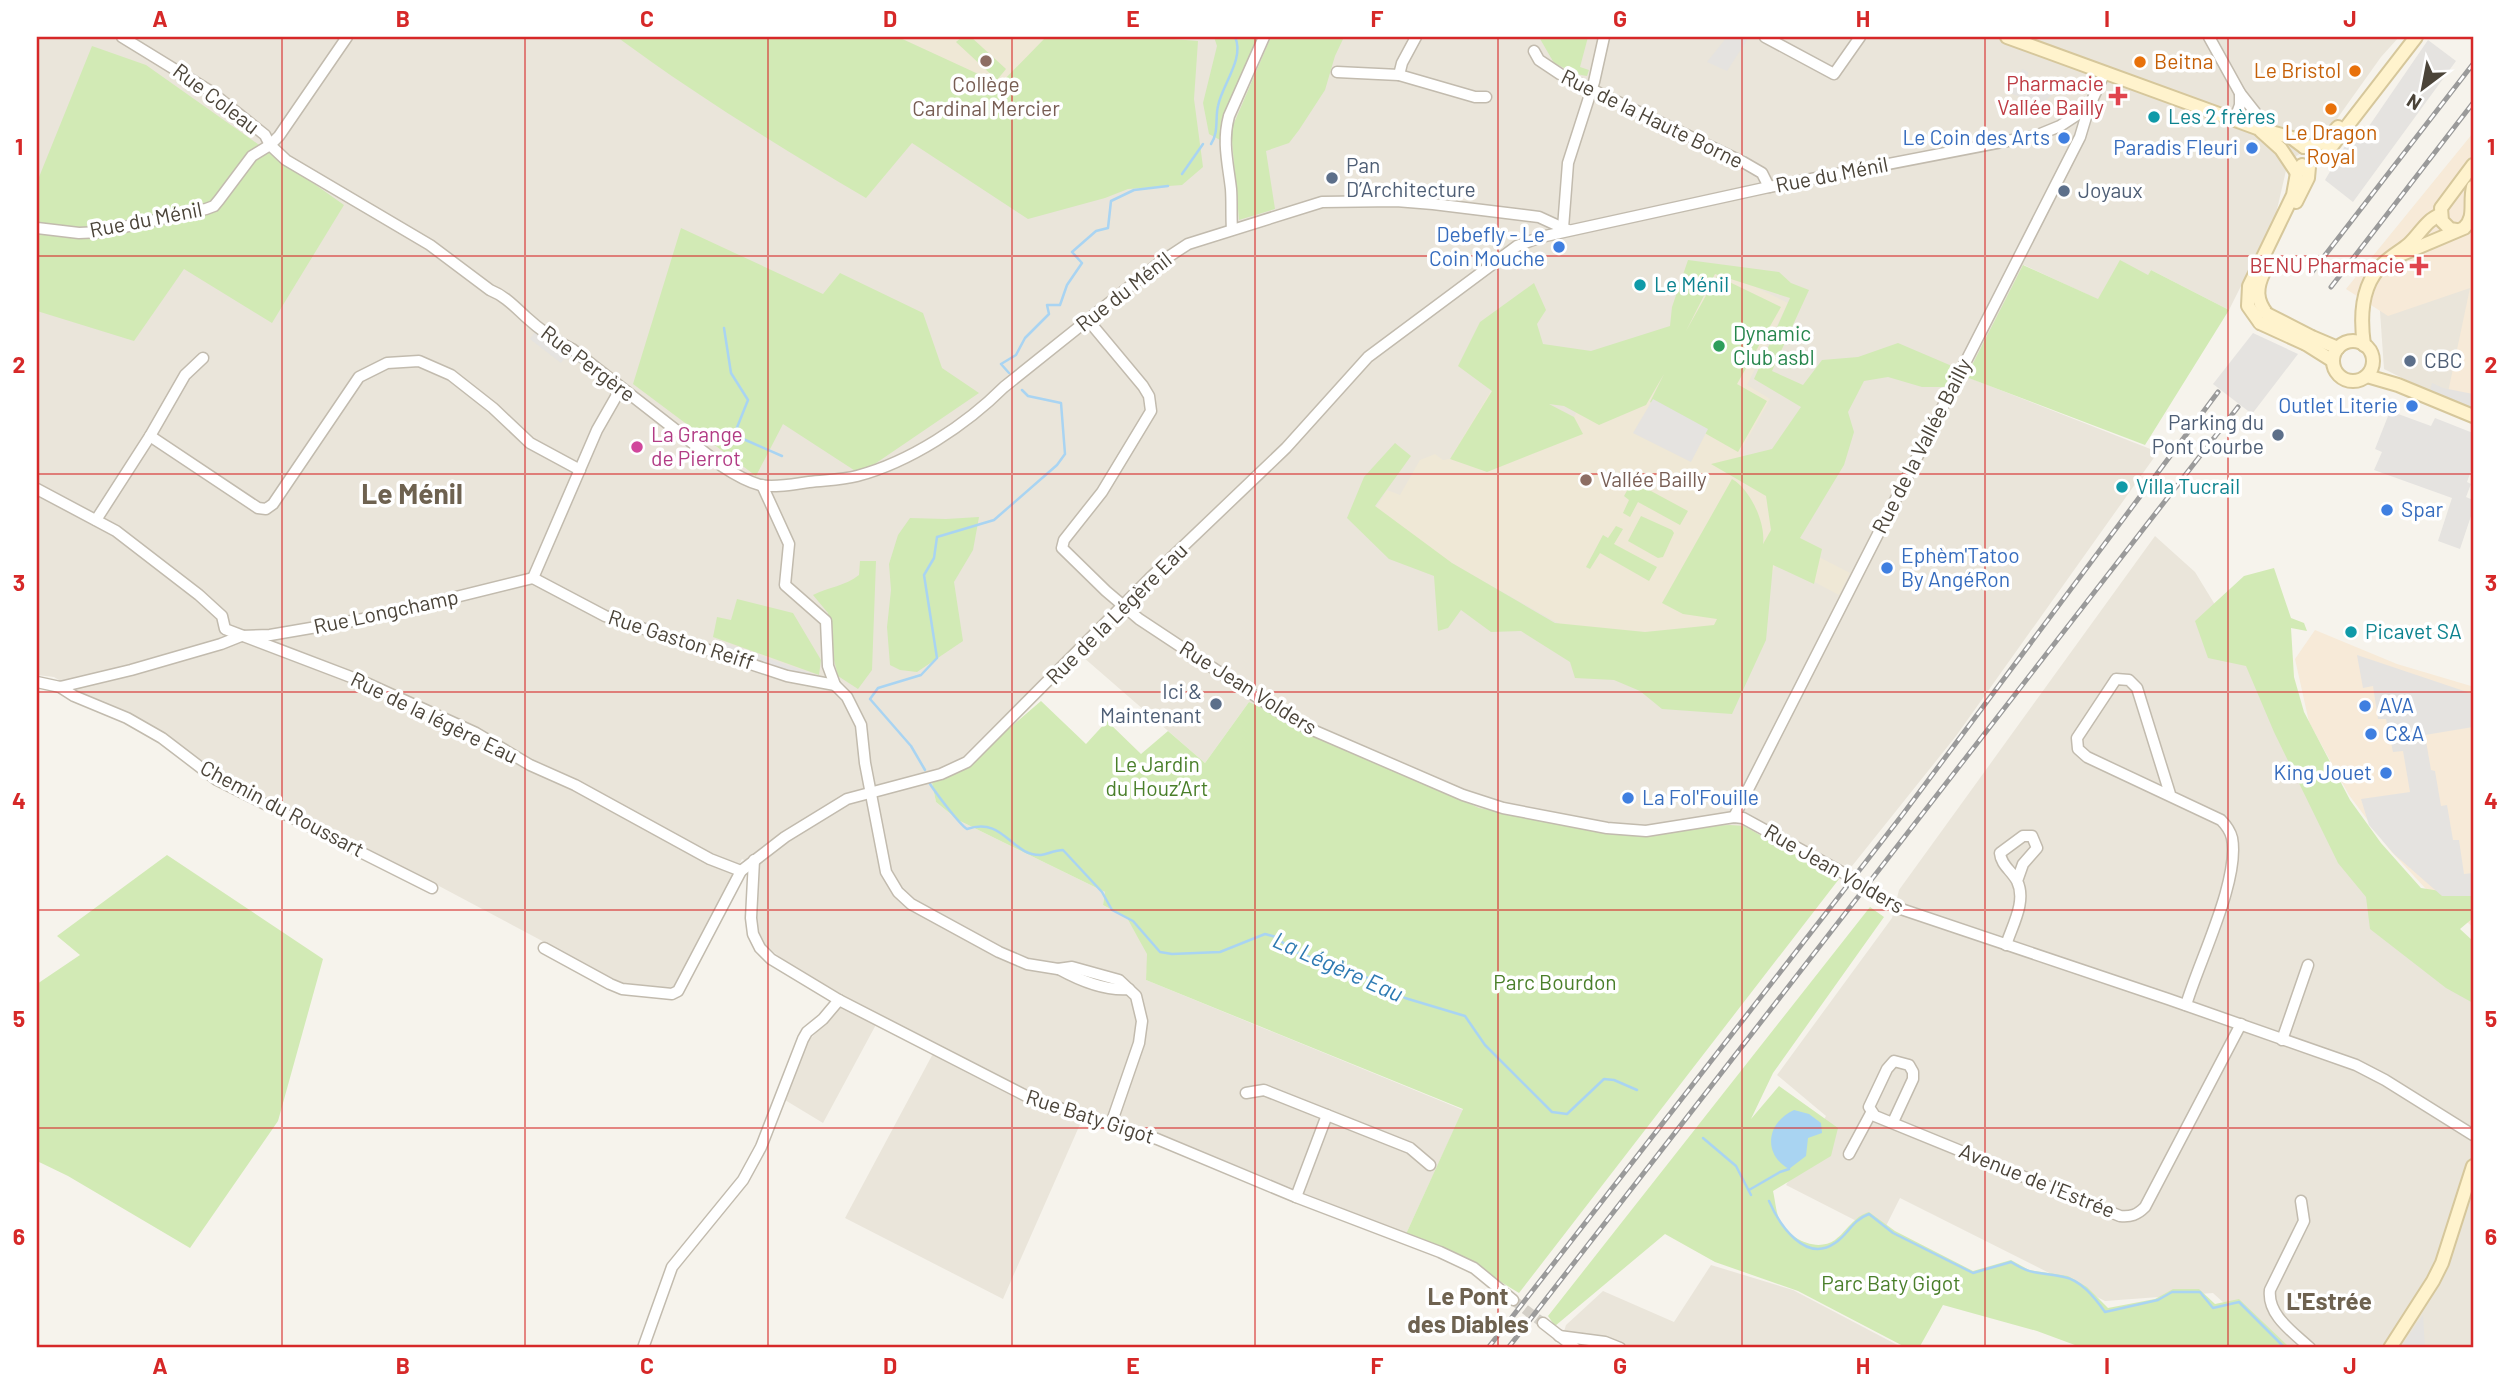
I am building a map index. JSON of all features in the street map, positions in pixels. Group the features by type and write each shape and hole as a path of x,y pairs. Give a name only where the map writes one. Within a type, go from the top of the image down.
{"main road":[{"path":"2007,37 2257,128 2292,138 2306,159 2308,178 2259,283 2259,302 2263,318 2309,341 2333,361 2336,372 2343,379 2358,381 2370,371 2371,354 2364,345 2362,321 2369,282 2383,264 2409,244 2429,221 2440,215"},
{"path":"2306,159 2335,131 2406,37"},
{"path":"2257,128 2281,149 2306,159 2324,156 2416,37"},
{"path":"2456,230 2445,226 2440,215 2441,208 2473,165"},
{"path":"2392,257 2432,243 2472,223 2469,204 2473,187"},
{"path":"2450,199 2461,198 2469,204"},
{"path":"2333,361 2362,321"},
{"path":"2309,341 2364,345"},
{"path":"2370,371 2473,416"},
{"path":"2390,1348 2442,1263 2473,1166"}],"street":[{"name":"Rue Coleau","path":"122,37 210,91 265,135 270,145"},
{"name":"Rue du Ménil","path":"37,228 79,233 101,232 214,206 252,156 270,145 347,37"},
{"path":"1232,229 1231,192 1224,142 1226,129 1229,116 1264,37"},
{"path":"1399,75 1402,63 1416,37"},
{"path":"1565,229 1568,163 1604,37"},
{"path":"1765,37 1834,74 1860,37"},
{"path":"2209,37 2240,93 2255,112 2257,128"},
{"name":"Rue de la Haute Borne","path":"1534,51 1539,60 1548,67 1744,162 1762,173 1769,187"},
{"path":"1337,72 1399,75 1475,97 1486,97"},
{"name":"Rue de la Vallée Bailly","path":"1734,817 2074,148 2105,72"},
{"path":"2235,119 2240,105 2240,93"},
{"name":"Rue du Ménil","path":"762,485 855,477 877,470 918,450 982,409 1004,387 1173,253 1188,244 1322,202 1384,201 1433,204 1539,217 1565,229 2038,135 2060,126 2089,107"},
{"name":"Rue Pergère","path":"270,145 286,160 430,245 490,290 500,294 525,317 572,349 722,466 740,478 762,485"},
{"name":"Rue de la Légère Eau","path":"741,872 785,837 847,799 941,774 967,762 1286,448 1368,357 1517,246 1565,229"},
{"name":"Rue Jean Volders","path":"1088,320 1143,386 1152,404 1151,411 1102,492 1064,540 1062,548 1139,619 1281,713 1308,728 1463,795 1503,808 1607,828 1646,831 1734,817 1750,822 1847,874 1895,907 2366,1069 2473,1135"},
{"path":"96,520 185,375 203,358"},
{"path":"150,436 258,508 266,509 273,504 359,377 387,363 419,361 451,375 493,408 530,443 580,470"},
{"path":"533,578 597,430 621,388"},
{"path":"762,485 789,544 785,584 826,621 828,666 835,685 847,697 861,725 864,763 886,872 898,892 911,904 999,952 1027,964 1058,969 1072,967 1119,980 1136,996 1142,1021 1139,1043 1111,1124"},
{"path":"37,489 96,520 137,546 222,616 225,629 241,636"},
{"name":"Rue Longchamp","path":"37,682 60,687 131,670 241,636 270,635 375,617 533,578"},
{"name":"Rue Gaston Reiff","path":"533,578 605,616 788,676 835,685"},
{"name":"Rue de la légère Eau","path":"241,636 364,682 476,733 530,765 575,785 710,859 741,872"},
{"path":"2170,794 2137,688 2129,680 2116,679 2077,738 2078,749 2087,757 2221,820 2232,839 2231,875 2186,1005"},
{"name":"Chemin du Roussart","path":"60,687 74,696 127,718 162,738 217,780 432,888"},
{"path":"2006,945 2020,905 2020,894 2017,881 2004,864 2000,853 2023,836 2032,836 2038,848 2023,864 2017,881"},
{"name":"Rue Baty Gigot","path":"754,860 751,918 753,934 760,948 771,959 839,1000 1007,1088 1045,1104 1157,1139 1296,1197 1440,1252 1474,1268 1513,1300"},
{"path":"544,948 622,989 673,994 681,987 741,872"},
{"path":"2282,1040 2308,965"},
{"path":"643,1348 672,1267 743,1180 761,1147 807,1032 823,1019 839,1000"},
{"name":"Avenue de l'Estrée","path":"1871,1113 2120,1216 2129,1217 2138,1214 2145,1207 2241,1024"},
{"path":"1849,1154 1871,1113 1869,1107 1887,1069 1894,1061 1909,1065 1913,1079 1893,1122"},
{"path":"1246,1093 1264,1090 1410,1148 1430,1165"},
{"path":"1296,1197 1327,1115"},
{"path":"2301,1201 2304,1221 2269,1297 2272,1310 2310,1348"},
{"path":"1543,1324 1575,1348"},
{"path":"1559,1336 1605,1342 1620,1348"}],"shaded area":[{"path":"37,37 2399,37 2381,57 2324,137 2288,162 2275,218 2229,310 2151,270 2127,313 2024,265 1967,377 2158,452 1956,736 1852,866 1839,864 1770,828 1740,838 1524,837 1249,702 1205,763 1083,657 1071,650 960,761 927,772 936,802 958,820 1105,892 1103,905 1127,918 1148,954 1146,980 1463,1110 1406,1234 1133,1124 1085,1113 1003,1299 845,1218 936,1048 879,1019 823,1123 785,1100 806,1044 846,998 792,967 760,941 755,920 757,866 742,859 678,985 672,990 614,982 439,886 227,779 163,733 78,692 54,677 37,675"},
{"name":"Collège Cardinal Mercier","path":"898,37 1046,37 1000,85"},
{"path":"1727,37 1749,37 1727,71 1707,62"},
{"path":"2428,40 2456,61 2353,202 2325,180 2348,141 2365,132"},
{"path":"2022,69 2028,72 2028,78 2058,89 2041,105 2010,93"},
{"path":"2473,133 2473,403 2447,397 2470,288 2388,316 2346,289"},
{"path":"2471,232 2473,413 2384,369 2379,297"},
{"name":"Vallée Bailly","path":"1712,266 1788,303 1747,385 1770,399 1739,454 1762,471 1780,537 1850,573 1839,595 1777,562 1713,703 1554,621 1370,517 1387,490 1400,495 1420,460 1435,454 1443,460 1450,459 1498,379 1574,417 1597,377 1635,397"},
{"path":"535,332 566,356 561,363 530,339"},
{"path":"2253,333 2298,354 2252,414 2213,384"},
{"path":"2432,383 2473,394 2473,410 2429,394"},
{"path":"1653,399 1708,429 1691,462 1633,433"},
{"path":"2390,411 2431,426 2435,418 2473,433 2473,465 2467,482 2471,484 2466,497 2473,500 2473,510 2460,549 2438,541 2452,498 2374,470 2382,452 2375,449"},
{"path":"2155,536 2195,572 2256,672 2473,989 2473,1348 2273,1348 2213,1293 2105,1301 1900,1198 1882,1234 1786,1185 1826,1116 1777,1075 1892,918 1899,890"},
{"path":"2315,630 2397,664 2471,686 2473,683 2473,927 2425,888 2390,850 2349,795 2309,722 2295,659"},
{"path":"726,644 813,674 811,680 724,650"},
{"path":"2357,655 2473,694 2473,727 2425,735 2441,806 2447,805 2453,840 2459,840 2464,874 2473,873 2473,896 2442,896 2394,854 2369,825 2361,799 2410,792 2403,751 2393,752 2386,719 2378,719 2373,686 2363,688"},
{"path":"1711,1265 1793,1290 1903,1348 1559,1348 1566,1325 1603,1291 1674,1322"},
{"path":"2423,1315 2425,1348 2400,1348"}],"green space":[{"path":"617,37 898,37 1000,84 1046,37 1148,37 1198,41 1194,99 1203,167 1182,185 1128,189 1028,219 912,143 866,198 739,120"},
{"path":"962,37 971,37 1006,69 997,80 956,42"},
{"path":"1214,37 1259,37 1221,121 1220,140 1209,134 1203,103 1217,46"},
{"path":"1271,37 1344,37 1325,90 1299,130 1289,143 1266,151 1275,209 1239,220 1231,130"},
{"path":"1539,37 1588,37 1580,67 1589,70 1587,76 1576,74 1554,63"},
{"path":"92,46 146,65 344,205 272,323 184,269 134,341 37,311 37,182"},
{"path":"681,228 823,294 840,273 923,313 942,368 979,393 860,474 783,424 756,476 633,384"},
{"path":"1688,260 1779,272 1791,283 1809,290 1772,371 1803,385 1822,360 1858,357 1898,343 1959,369 1951,387 1922,387 1888,377 1864,381 1848,412 1854,432 1844,465 1800,538 1822,549 1814,584 1773,565 1766,640 1732,714 1662,709 1640,691 1614,680 1575,678 1570,662 1521,631 1491,632 1461,610 1448,628 1438,631 1434,576 1389,559 1347,518 1364,477 1395,443 1411,456 1375,506 1452,563 1555,623 1645,632 1714,625 1717,619 1683,614 1662,603 1732,479 1751,498 1762,526 1763,544 1771,530 1766,496 1711,464 1772,449 1801,407 1754,379 1790,298 1715,274 1686,331 1717,276 1781,307 1737,384 1767,401 1738,452 1650,402 1664,374 1646,405 1599,425 1564,406 1549,404 1574,417 1583,434 1487,472 1450,459 1492,391 1458,366 1480,322 1534,283 1546,310 1537,324 1543,344 1591,351 1670,326 1672,307"},
{"path":"2120,260 2148,275 2151,270 2229,310 2145,445 1966,377 2023,265 2098,299"},
{"path":"1634,478 1638,484 1688,511 1680,525 1638,502 1630,517 1623,513 1629,500 1624,496"},
{"path":"1641,516 1674,533 1663,557 1658,558 1628,541"},
{"path":"979,517 973,550 954,582 963,641 917,672 900,670 890,665 887,627 891,590 889,564 898,535 910,518"},
{"path":"1616,526 1623,529 1614,544 1657,567 1649,581 1600,553 1590,569 1586,567 1603,535 1608,538"},
{"path":"860,561 876,561 872,670 858,689 838,676 832,652 828,613 813,595 859,575"},
{"path":"2274,568 2291,618 2304,623 2307,631 2291,628 2294,677 2304,712 2350,800 2381,843 2421,888 2466,895 2473,893 2473,918 2460,929 2473,941 2473,1003 2446,988 2370,929 2366,897 2338,863 2274,732 2246,666 2208,658 2195,621 2244,576"},
{"path":"737,599 793,613 821,660 819,675 713,637 717,617 731,620"},
{"name":"Parc Bourdon","path":"1041,701 1086,744 1107,721 1141,754 1168,731 1205,763 1249,702 1479,808 1595,831 1744,826 1839,879 1519,1293 1470,1263 1406,1234 1463,1109 1146,980 1147,954 1127,918 1103,905 1105,892 958,820 936,802 932,783 964,767"},
{"path":"167,855 323,959 278,1121 190,1248 68,1176 37,1161 37,984 80,955 57,936"},
{"name":"Parc Baty Gigot","path":"1870,907 1884,917 1773,1073 1751,1119 1779,1086 1838,1128 1831,1156 1773,1191 1783,1226 1803,1242 1828,1244 1859,1217 1869,1212 1895,1231 1973,1271 2011,1260 2029,1270 2068,1276 2087,1287 2108,1308 2155,1299 2173,1289 2199,1289 2215,1304 2239,1299 2290,1348 2083,1348 2037,1331 1943,1305 1919,1348 1907,1348 1798,1291 1715,1262 1665,1234 1555,1326 1548,1316"}],"water":[{"path":"1794,1110 1809,1114 1821,1123 1822,1133 1808,1138 1806,1156 1789,1169 1780,1163 1775,1155 1771,1138 1778,1122"}],"waterway":[{"name":"La Légère Eau","path":"1211,144 1215,135 1220,98 1235,63 1235,37"},
{"path":"1182,174 1203,144"},
{"name":"La Légère Eau","path":"1009,373 1001,364 1016,355 1025,338 1049,314 1047,305 1060,305 1067,285 1082,263 1072,252 1096,231 1108,228 1111,201 1134,190 1168,186"},
{"path":"724,328 731,373 748,400 734,435 782,456"},
{"name":"La Légère Eau","path":"925,770 911,746 870,699 878,688 921,675 937,658 924,575 934,558 937,537 994,520 1057,465 1065,454 1061,403 1028,396 1022,390"},
{"name":"La Légère Eau","path":"930,784 967,829 980,826 990,828 1031,854 1041,855 1063,850 1102,892 1112,910 1133,921 1160,952 1220,952 1265,934 1276,937 1293,951 1368,978 1405,998 1465,1016 1485,1045 1552,1112 1567,1114 1604,1079 1614,1080 1637,1090"},
{"name":"La Légère Eau","path":"1703,1138 1736,1166 1751,1195"},
{"path":"1749,1190 1789,1169"},
{"name":"La Légère Eau","path":"1769,1201 1786,1230 1813,1249 1835,1243 1858,1220 1869,1214 1893,1233 1973,1273 2011,1262 2032,1272 2070,1279 2087,1290 2105,1312 2158,1300 2172,1292 2200,1292 2213,1308 2239,1302 2285,1348"}],"tunnel":[{"path":"1513,1300 1543,1323"}],"railway":[{"path":"2312,272 2473,64"},
{"path":"2331,287 2473,103"},
{"path":"1488,1348 1903,814 2218,392"},
{"path":"1508,1348 2238,407"}],"place":[{"name":"Collège Cardinal Mercier","path":"986,61"},
{"name":"Beitna","path":"2140,62"},
{"name":"Le Bristol","path":"2355,71"},
{"name":"Pharmacie Vallée Bailly","path":"2118,96"},
{"name":"Le Dragon Royal","path":"2331,109"},
{"name":"Les 2 frères","path":"2154,117"},
{"name":"Le Coin des Arts","path":"2064,138"},
{"name":"Paradis Fleuri","path":"2252,148"},
{"name":"Pan D’Architecture","path":"1332,178"},
{"name":"Joyaux","path":"2064,191"},
{"name":"Debefly - Le Coin Mouche","path":"1559,247"},
{"name":"BENU Pharmacie","path":"2419,266"},
{"name":"Le Ménil","path":"1640,285"},
{"name":"Dynamic Club asbl","path":"1719,346"},
{"name":"CBC","path":"2410,361"},
{"name":"Outlet Literie","path":"2412,406"},
{"name":"Parking du Pont Courbe","path":"2278,435"},
{"name":"La Grange de Pierrot","path":"637,447"},
{"name":"Vallée Bailly","path":"1586,480"},
{"name":"Villa Tucrail","path":"2122,487"},
{"name":"Spar","path":"2387,510"},
{"name":"Ephèm'Tatoo By AngéRon","path":"1887,568"},
{"name":"Picavet SA","path":"2351,632"},
{"name":"Ici & Maintenant","path":"1216,704"},
{"name":"AVA","path":"2365,706"},
{"name":"C&A","path":"2371,734"},
{"name":"King Jouet","path":"2386,773"},
{"name":"La Fol'Fouille","path":"1628,798"}],"district":[{"name":"Le Ménil","path":"412,494"},
{"name":"L'Estrée","path":"2329,1302"},
{"name":"Le Pont des Diables","path":"1468,1311"}],"park label":[{"name":"Le Jardin du Houz’Art","path":"1157,777"}]}
